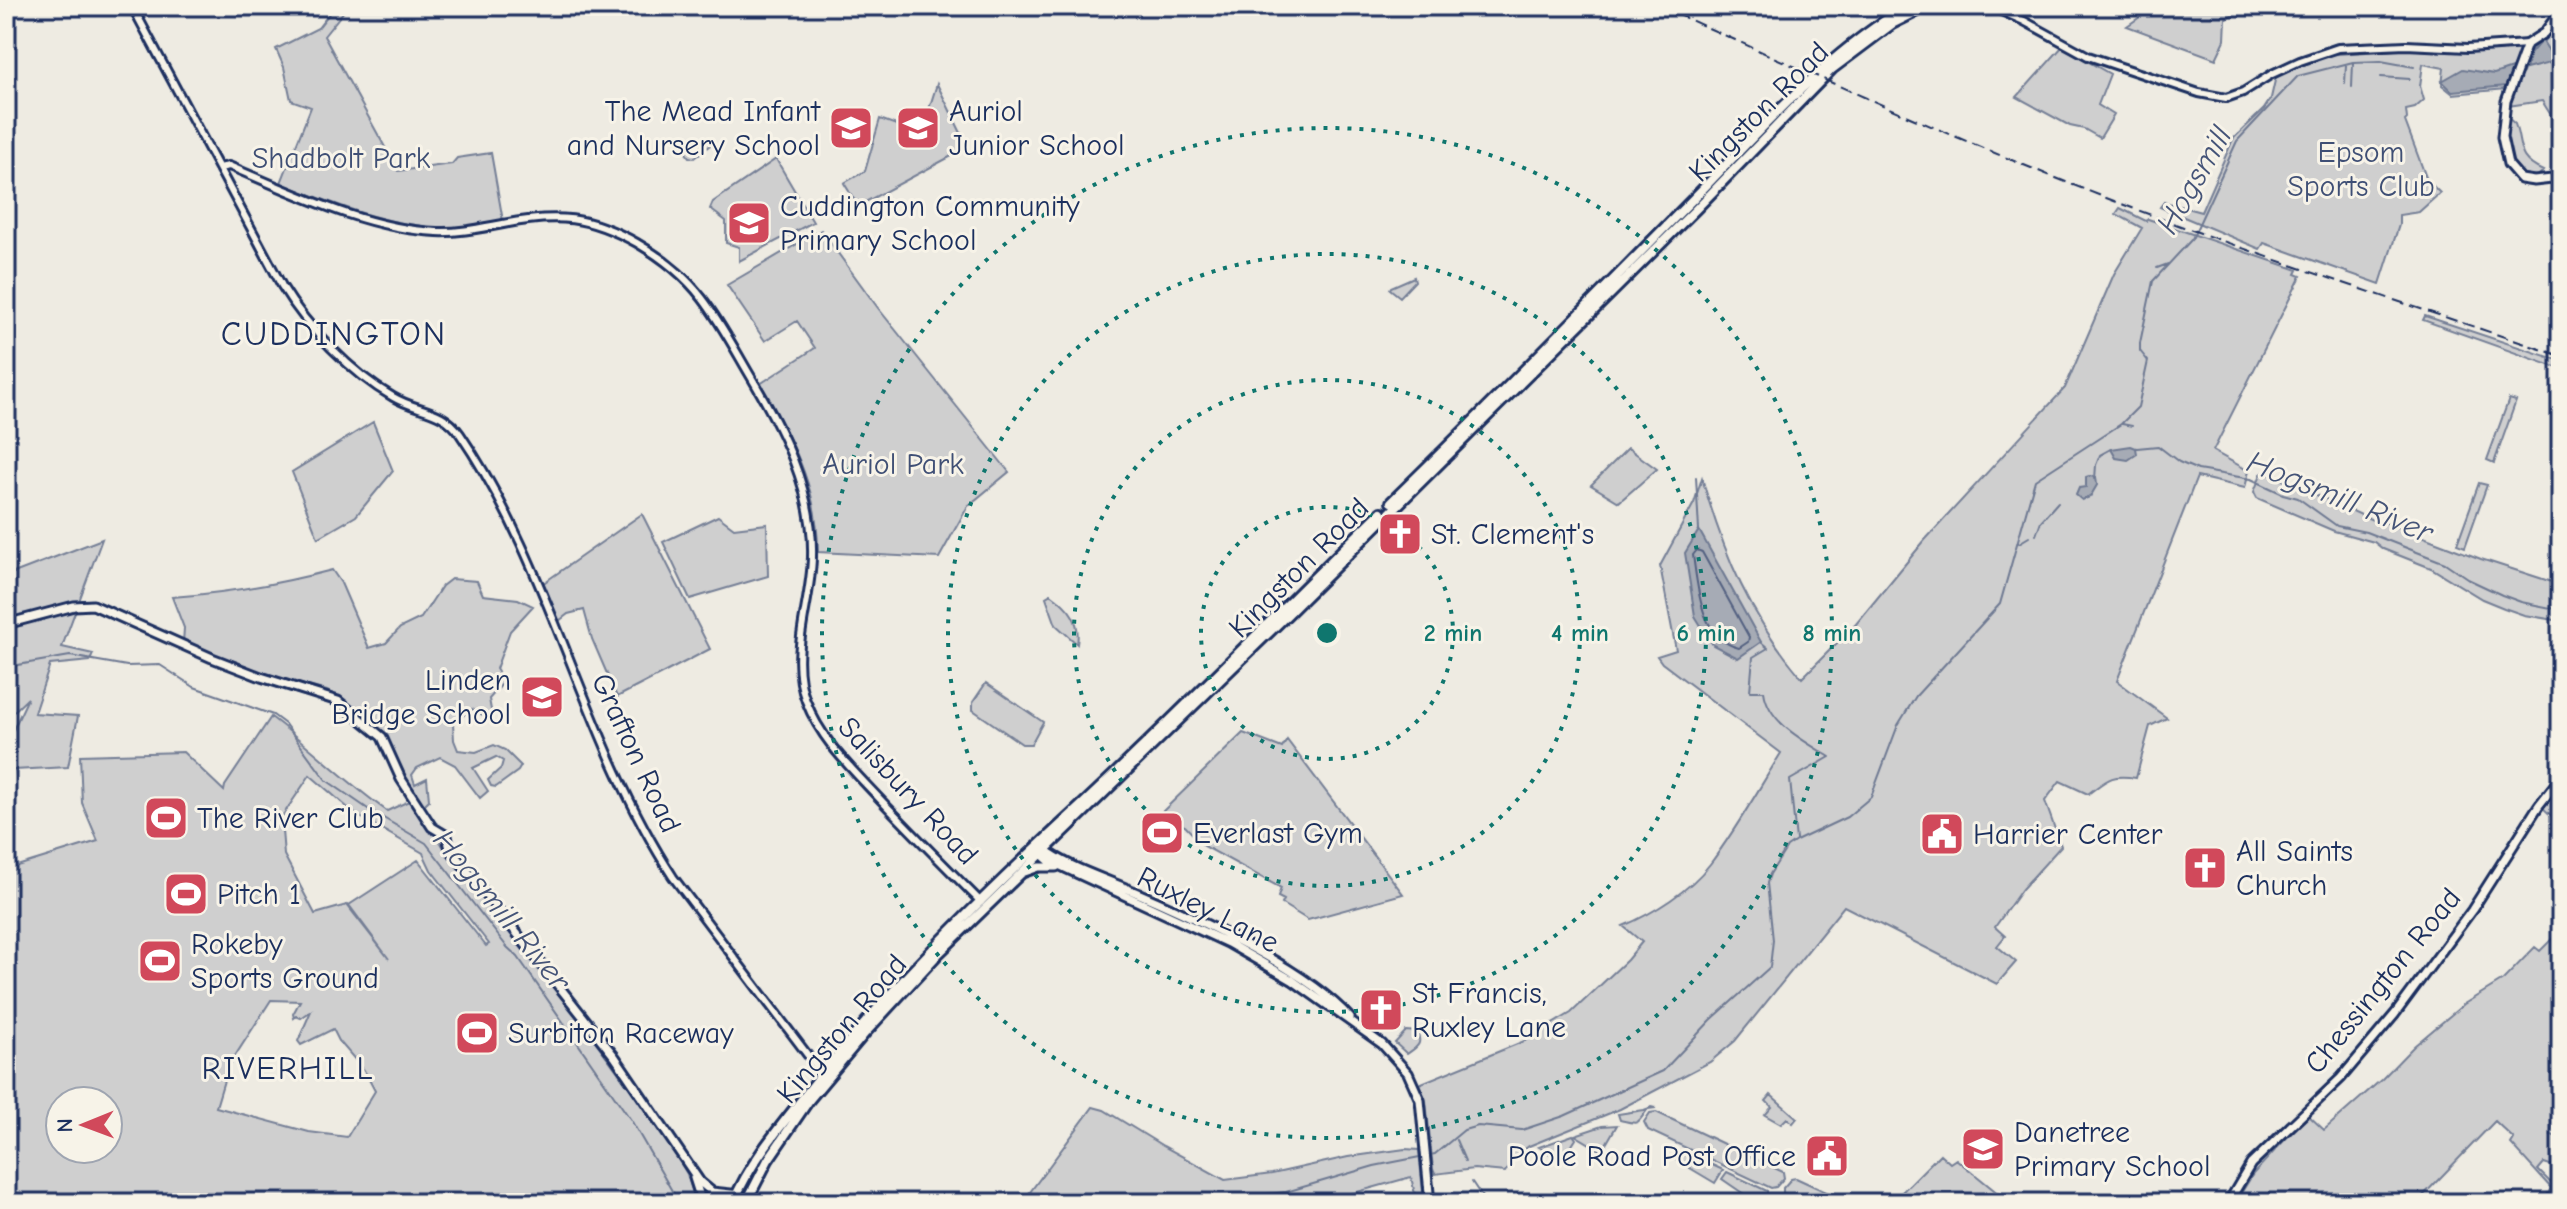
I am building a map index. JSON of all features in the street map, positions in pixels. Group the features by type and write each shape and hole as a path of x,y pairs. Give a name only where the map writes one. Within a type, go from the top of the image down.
{"highway":[{"name":"Kingston Road","path":"746,1203 753,1184 778,1144 845,1056 913,979 1039,849 1538,356 1723,167 1857,40 1909,6"},
{"name":"Kingston Road","path":"735,1199 753,1164 822,1074 896,987 981,902 1173,728 1709,196 1832,69 1892,24 1928,6"}],"main road":[{"path":"2561,10 2544,33 2527,44 2506,101 2502,137 2510,167 2521,179 2561,178"},
{"path":"6,624 85,604 248,672 338,701 382,737 401,779 432,827 447,836 450,849 615,1057 681,1152 692,1172 701,1202"},
{"name":"Chessington Road","path":"2228,1203 2251,1164 2341,1078 2395,1014 2472,910 2539,805 2561,777"},
{"name":"Ruxley Lane","path":"1039,849 1066,869 1228,943 1292,980 1382,1044 1408,1073 1420,1100 1430,1203"},
{"name":"Ruxley Lane","path":"1039,849 1159,902 1250,949 1318,990 1355,1023"},
{"path":"1018,874 1048,866 1066,869"},
{"path":"692,1172 712,1192 735,1199 742,1196 746,1203"},
{"path":"701,1202 704,1194 712,1192"}],"street":[{"path":"132,6 219,168"},
{"path":"1990,6 2088,56 2199,93 2226,98 2300,61 2338,48 2396,45 2468,48 2527,44"},
{"name":"Salisbury Road","path":"219,168 229,166 358,216 414,230 462,231 548,217 582,219 637,243 685,280 714,316 758,389 783,434 800,478 809,515 812,557 798,653 799,674 812,715 835,752 981,902"},
{"name":"Grafton Road","path":"219,168 282,286 306,318 353,368 378,388 406,405 442,416 453,425 500,502 619,776 655,847 680,887 822,1074"}],"green space":[{"name":"Shadbolt Park","path":"335,6 348,6 324,36 398,171 452,164 457,158 491,153 503,221 460,228 414,225 369,215 281,183 311,107 291,100 284,67 276,49 318,28"},
{"path":"2156,6 2249,6 2226,18 2225,40 2216,59 2127,26"},
{"path":"2561,18 2561,131 2542,101 2508,106 2512,88 2523,73 2527,58"},
{"path":"2062,47 2110,74 2098,105 2114,115 2100,138 2084,129 2070,126 2017,97"},
{"name":"Epsom Sports Club","path":"2423,48 2471,51 2522,49 2506,89 2453,94 2442,85 2444,68 2423,64 2420,86 2424,100 2415,108 2406,110 2405,121 2427,180 2440,193 2419,212 2399,215 2399,225 2380,284 2264,243 2260,249 2160,207 2164,202 2201,212 2233,139 2264,109 2271,98 2276,76 2324,55"},
{"path":"937,84 963,137 961,151 858,206 844,183 865,171 880,119 921,134"},
{"path":"2507,117 2515,124 2524,156 2543,171 2537,177 2524,177 2509,157"},
{"path":"681,140 714,142 694,158 689,157 679,143"},
{"path":"776,159 813,222 739,261 739,247 726,243 726,221 710,209 713,202"},
{"path":"2120,208 2146,221 2148,219 2298,270 2296,274 2301,276 2213,451 2249,471 2245,488 2197,477 2117,681 2167,718 2150,726 2136,778 2110,779 2088,794 2060,781 2045,801 2061,846 2022,889 1995,927 2005,936 1997,946 2016,962 1997,984 1844,906 1735,1041 1710,1062 1620,1109 1529,1146 1516,1156 1505,1172 1474,1169 1435,1174 1426,1101 1419,1084 1522,1042 1571,1013 1642,942 1623,926 1670,900 1710,864 1781,753 1662,663 1657,656 1676,650 1660,566 1694,503 1702,478 1730,559 1753,608 1802,678 1856,624 1925,540 2065,388 2114,274 2142,228 2116,214"},
{"name":"Auriol Park","path":"821,230 878,308 1009,472 968,506 939,558 818,552 817,527 808,484 792,445 760,384 815,348 797,321 765,341 727,285"},
{"path":"1414,277 1415,281 1400,297 1390,289 1391,287"},
{"path":"2425,316 2561,361 2561,369 2423,320"},
{"path":"2509,399 2516,401 2494,463 2487,460"},
{"path":"373,422 393,471 356,516 318,538 292,472"},
{"path":"1628,448 1657,469 1619,502 1591,485"},
{"path":"2265,472 2377,522 2549,581 2561,588 2561,621 2504,608 2482,599 2431,568 2383,549 2374,542 2334,531 2257,498 2254,492 2261,474"},
{"path":"2479,483 2487,485 2465,547 2457,544"},
{"path":"642,514 710,649 617,697 592,639 584,610 568,614 559,621 542,584"},
{"path":"718,516 734,528 767,524 768,576 690,599 663,542"},
{"path":"102,539 62,647 93,654 90,661 50,665 34,713 78,716 68,767 14,770 6,793 6,745 28,698 6,719 6,576"},
{"path":"332,570 341,583 369,648 386,643 400,628 421,618 442,586 451,579 477,581 483,595 518,599 533,606 510,631 496,669 504,682 489,699 493,721 472,709 453,723 458,750 476,752 494,745 505,750 521,766 518,771 496,787 491,786 488,780 501,768 503,761 496,757 473,768 488,791 480,798 455,765 440,757 417,768 412,775 415,784 427,778 429,800 422,807 386,739 345,701 327,691 240,668 183,643 184,628 172,597 253,587"},
{"path":"1051,594 1072,615 1077,628 1077,644 1056,625 1046,597"},
{"path":"986,683 1043,722 1031,744 1022,744 973,710 973,702"},
{"path":"271,717 387,811 409,801 400,782 451,858 535,959 667,1139 687,1174 696,1203 6,1203 6,841 17,866 98,841 82,803 80,755 183,752 224,791","holes":["310,775 355,814 423,853 431,870 489,944 486,946 418,860 349,905 389,959 347,905 315,914 284,855 281,818","271,1000 300,1001 294,1018 301,1018 311,1011 298,1041 301,1045 333,1029 339,1041 364,1070 375,1091 347,1137 309,1132 216,1107 228,1067"]},
{"path":"1243,733 1282,748 1287,740 1403,894 1308,920 1282,904 1284,900 1278,897 1281,888 1204,846 1185,826 1159,815"},
{"path":"2561,784 2561,825 2543,808"},
{"path":"2561,930 2561,1120 2557,1119 2559,1117 2553,1119 2551,1135 2559,1137 2561,1133 2561,1156 2554,1158 2553,1166 2544,1163 2538,1170 2551,1183 2561,1170 2561,1187 2557,1189 2561,1192 2561,1203 2543,1203 2551,1188 2511,1144 2514,1139 2495,1121 2416,1203 2235,1203 2253,1174 2308,1115 2324,1130 2414,1046 2464,1004 2503,980 2535,947 2540,951"},
{"path":"1406,1031 1417,1032 1419,1040 1407,1054 1395,1043"},
{"path":"1771,1095 1797,1118 1793,1123 1787,1118 1781,1124 1765,1115 1772,1107 1766,1101"},
{"path":"1093,1107 1104,1110 1225,1180 1272,1174 1348,1157 1419,1150 1424,1203 1417,1203 1411,1177 1318,1203 1022,1203"},
{"path":"1652,1107 1656,1108 1648,1109 1635,1123 1620,1120 1618,1114 1644,1110"},
{"path":"1656,1112 1783,1172 1784,1178 1771,1188 1648,1130 1644,1122 1650,1113"},
{"path":"1617,1125 1602,1151 1575,1135 1602,1126"},
{"path":"1573,1135 1576,1139 1562,1161 1539,1147"},
{"path":"1682,1151 1723,1170 1715,1183 1673,1158"},
{"path":"1940,1154 1950,1163 1956,1159 2010,1203 1896,1203 1900,1194"},
{"path":"1727,1172 1767,1191 1764,1203 1757,1203 1722,1179"},
{"path":"1796,1178 1850,1203 1804,1203 1783,1193 1783,1188"}],"water":[{"path":"2542,40 2552,56 2550,63 2526,69 2530,54"},
{"path":"2515,67 2507,86 2452,91 2442,81 2463,69 2494,74"},
{"path":"2136,448 2137,454 2128,460 2116,458 2111,449"},
{"path":"2086,477 2096,477 2097,485 2090,497 2082,500 2076,495 2079,488 2086,487"},
{"path":"1699,530 1761,642 1738,658 1713,645 1695,616 1685,553"}],"waterway":[{"name":"Hogsmill River","path":"1184,1203 1286,1192 1374,1166 1435,1154 1464,1130 1478,1126 1522,1130 1564,1116 1663,1071 1711,1020 1770,967 1773,940 1767,883 1787,847 1847,817 1871,797 1898,725 1916,696 2000,604 2035,480 2121,424 2138,407 2148,361 2140,351 2140,343 2153,281 2192,239 2237,141 2298,76 2353,62 2381,61 2414,67"},
{"path":"2352,87 2353,63"},
{"path":"2345,83 2346,65"},
{"path":"2381,77 2410,79"},
{"name":"Hogsmill","path":"2157,268 2168,264"},
{"path":"2122,424 2132,426"},
{"name":"Hogsmill River","path":"2137,448 2158,446 2179,462 2198,470 2251,479 2298,498 2337,526 2366,532 2445,563 2470,580 2502,595 2561,610"},
{"name":"Hogsmill River","path":"2095,479 2100,455 2111,449"},
{"path":"1696,477 1699,530"},
{"name":"Hogsmill River","path":"2036,535 2041,521 2058,502"},
{"path":"2019,543 2029,537"},
{"path":"1761,642 1768,648 1753,657 1750,691 1764,691 1772,713 1780,722 1830,757 1790,780 1796,840"},
{"name":"Hogsmill River","path":"6,667 70,656 127,666 160,665 194,687 273,715 285,724 326,780 426,843 518,957 631,1120 679,1203"},
{"path":"1456,1140 1465,1161"},
{"path":"1472,1182 1486,1203"}],"railway":[{"path":"1659,6 1833,84 2127,206 2561,356"}],"place":[{"name":"The Mead Infant and Nursery School","path":"851,128"},
{"name":"Auriol Junior School","path":"918,128"},
{"name":"Cuddington Community Primary School","path":"749,223"},
{"name":"St. Clement's","path":"1400,534"},
{"name":"Linden Bridge School","path":"542,697"},
{"name":"The River Club","path":"166,818"},
{"name":"Everlast Gym","path":"1162,833"},
{"name":"Harrier Center","path":"1942,834"},
{"name":"All Saints Church","path":"2205,868"},
{"name":"Pitch 1","path":"186,894"},
{"name":"Rokeby Sports Ground","path":"160,961"},
{"name":"St Francis, Ruxley Lane","path":"1381,1010"},
{"name":"Surbiton Raceway","path":"477,1033"},
{"name":"Danetree Primary School","path":"1983,1149"},
{"name":"Poole Road Post Office","path":"1827,1156"}],"district":[{"name":"CUDDINGTON","path":"334,334"},
{"name":"RIVERHILL","path":"288,1068"}]}
